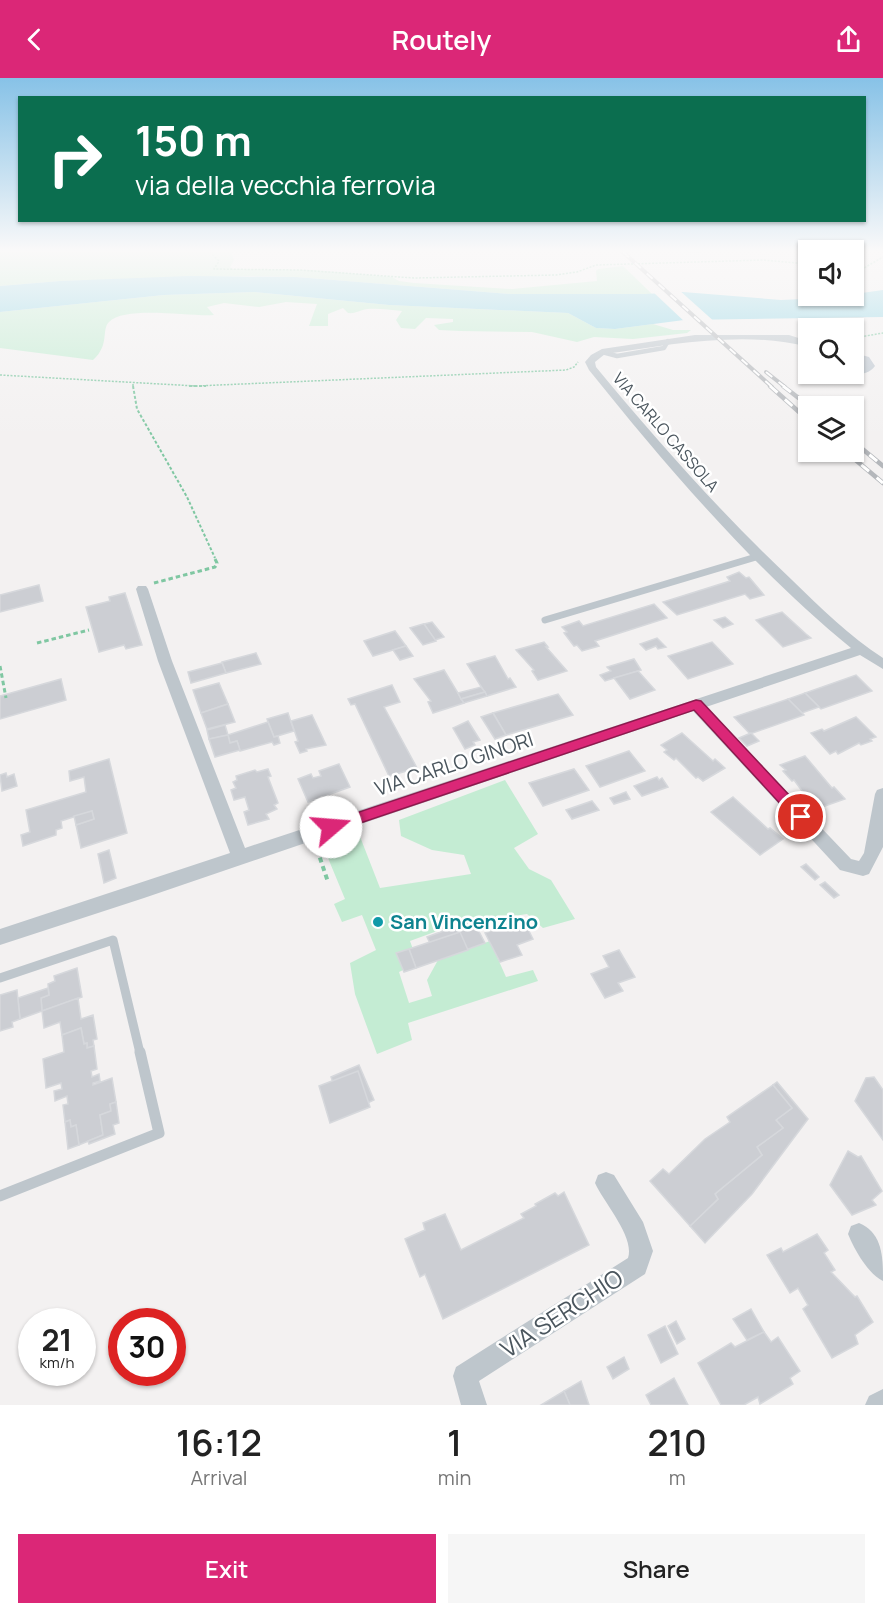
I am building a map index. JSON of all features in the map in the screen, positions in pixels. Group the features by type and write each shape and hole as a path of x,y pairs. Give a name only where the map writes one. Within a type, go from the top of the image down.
{"street":[{"name":"VIA CARLO CASSOLA","path":"798,341 789,338 744,337 669,341 602,352 591,359 592,368 648,439 758,556 859,650"},
{"path":"142,589 165,662 240,856"},
{"path":"859,650 883,664"},
{"name":"VIA CARLO GINORI","path":"0,937 144,891 240,856 859,650"},
{"path":"696,705 846,865 863,869 868,864 873,854 883,794"},
{"name":"VIA SERCHIO","path":"474,1405 465,1376 637,1266 642,1251 635,1230 606,1183"},
{"path":"859,1234 883,1269"},
{"path":"878,1405 883,1402"}],"lane":[{"path":"545,620 758,556"},
{"path":"0,978 114,940 159,1133 0,1196"}],"path":[{"path":"864,336 883,333"},
{"path":"0,375 133,384 242,385 566,370 574,367 581,358"},
{"path":"133,384 138,409 187,497 217,563 215,567 145,585 142,589"},
{"path":"37,643 89,630"},
{"path":"0,666 6,698"},
{"path":"312,833 328,882"}],"green space":[{"path":"0,314 130,314 117,317 109,322 102,349 93,360 0,348"},
{"path":"180,314 214,315 204,315"},
{"path":"313,314 328,314 328,326 309,326"},
{"path":"400,314 570,314 596,328 615,329 653,324 673,330 691,330 687,333 633,339 594,337 577,342 532,332 439,330 434,325 453,322 453,319 426,318 415,329 401,328 396,320"},
{"path":"505,780 538,834 514,848 529,869 551,880 575,919 543,928 527,914 494,919 478,916 410,941 418,963 399,972 409,1003 432,996 427,980 438,960 490,941 506,977 533,970 538,981 408,1023 412,1040 377,1054 355,994 350,963 376,950 362,915 342,922 334,904 345,899 323,846 359,834 380,888 471,874 464,855 432,850 401,836 399,820"}],"water":[{"path":"570,314 883,314 883,317 684,320 615,329 596,328"}],"pier":[{"path":"676,314 706,314 717,324 686,323"}],"building":[{"path":"739,572 746,578 749,577 764,595 750,599 745,594 677,615 663,602 730,581 727,577"},
{"path":"39,585 43,601 0,612 0,595"},
{"path":"125,593 142,645 126,649 124,645 99,652 86,607 110,601 109,597"},
{"path":"654,604 667,618 595,641 599,646 582,651 577,645 574,646 562,627 579,621 583,626"},
{"path":"782,612 811,638 783,647 756,620"},
{"path":"725,617 733,624 723,628 714,620"},
{"path":"432,622 444,637 435,640 424,624"},
{"path":"424,624 436,641 423,645 410,628"},
{"path":"395,631 406,646 373,656 364,641"},
{"path":"657,638 666,647 658,649 656,646 646,650 640,644"},
{"path":"544,642 567,671 538,680 532,671 534,670 516,650"},
{"path":"712,642 733,664 688,679 668,656"},
{"path":"406,646 413,656 400,660 393,650"},
{"path":"256,653 261,664 226,673 222,662"},
{"path":"495,656 508,679 510,678 516,687 487,696 467,664"},
{"path":"634,659 641,670 605,681 600,675 611,671 607,667"},
{"path":"222,663 226,673 191,683 188,672"},
{"path":"444,670 464,703 433,713 428,702 431,701 414,679"},
{"path":"638,671 655,690 630,699 614,678"},
{"path":"856,675 872,691 821,709 805,693"},
{"path":"61,679 66,700 0,719 0,696"},
{"path":"219,683 228,704 201,713 193,690"},
{"path":"392,685 400,702 384,707 417,768 389,776 355,704 351,705 348,699"},
{"path":"481,687 485,692 461,699 458,693"},
{"path":"485,692 487,696 464,703 461,699"},
{"path":"805,693 819,707 802,713 788,699"},
{"path":"558,694 573,715 506,735 493,713"},
{"path":"788,699 804,715 750,734 734,717"},
{"path":"228,704 235,722 207,729 201,713"},
{"path":"288,713 294,731 274,737 267,719"},
{"path":"493,713 506,735 495,739 481,717"},
{"path":"312,715 326,745 306,749 307,751 300,753 295,742 298,741 291,721"},
{"path":"856,717 876,737 870,739 872,741 861,745 859,743 838,754 836,751 830,754 811,733 822,729 824,731"},
{"path":"468,721 480,740 473,742 475,745 465,749 453,728"},
{"path":"268,722 274,737 278,736 280,743 274,745 272,742 240,751 237,741 230,743 228,735"},
{"path":"225,725 228,735 209,739 207,730"},
{"path":"682,733 713,761 715,759 725,768 703,781 696,778 676,758 674,760 664,752 667,750 661,745"},
{"path":"751,733 759,741 747,746 739,738"},
{"path":"228,735 230,743 237,741 240,750 215,757 209,739"},
{"path":"629,751 645,771 600,787 586,766"},
{"path":"805,756 832,788 834,787 845,799 819,808 814,802 811,803 780,765"},
{"path":"109,759 127,833 81,848 76,825 94,819 92,811 61,821 62,828 56,830 56,835 23,846 21,835 30,832 26,810 86,792 84,777 70,781 69,771"},
{"path":"339,764 350,787 308,802 298,779 311,774 313,778 321,776 319,771"},
{"path":"268,769 271,776 268,777 278,803 274,805 277,809 266,814 269,819 248,825 244,812 249,810 245,797 234,800 231,790 236,788 233,782 237,780 236,776 255,770 257,772"},
{"path":"574,769 589,790 543,806 529,783"},
{"path":"6,773 7,777 14,774 17,786 2,791 0,775"},
{"path":"657,777 659,780 662,778 668,787 642,796 634,786"},
{"path":"626,792 630,799 614,804 610,798"},
{"path":"733,797 768,829 770,828 783,839 760,855 711,812"},
{"path":"592,801 599,810 572,819 566,810"},
{"path":"92,811 94,819 76,825 74,816"},
{"path":"109,850 116,878 104,883 98,854"},
{"path":"806,864 819,877 815,880 801,867"},
{"path":"825,882 839,895 834,898 820,885"},
{"path":"523,919 533,939 517,945 522,955 500,962 485,933"},
{"path":"473,920 485,943 438,960 427,937"},
{"path":"460,932 468,950 416,968 409,949"},
{"path":"409,949 416,968 404,972 396,953"},
{"path":"619,950 635,977 618,983 623,991 605,998 591,974 609,967 603,956"},
{"path":"77,968 82,997 42,1011 41,998 49,995 48,984 55,981 54,976"},
{"path":"48,988 49,995 41,998 42,1011 20,1019 18,998"},
{"path":"17,990 20,1019 12,1022 13,1027 0,1031 0,995"},
{"path":"78,998 81,1019 93,1015 97,1039 93,1040 94,1046 87,1048 81,1028 62,1035 60,1022 44,1028 42,1011"},
{"path":"81,1028 84,1044 87,1043 87,1048 94,1046 97,1069 91,1071 92,1077 99,1074 100,1081 93,1085 112,1078 116,1102 110,1104 111,1111 100,1115 103,1135 79,1145 76,1125 71,1127 70,1120 65,1122 63,1105 68,1104 67,1096 55,1101 54,1091 62,1089 61,1083 46,1088 43,1059 64,1052 62,1035"},
{"path":"359,1065 374,1100 345,1114 331,1077"},
{"path":"358,1071 370,1107 330,1123 319,1086"},
{"path":"874,1077 883,1090 883,1140 855,1101 866,1078"},
{"path":"777,1082 808,1119 752,1194 705,1243 690,1226 718,1199 715,1194 762,1155 757,1147 783,1128 776,1120 792,1108 773,1085"},
{"path":"773,1085 792,1108 776,1120 783,1128 757,1147 762,1155 715,1194 718,1199 690,1226 650,1181 663,1169 669,1174 705,1139 730,1122 727,1117"},
{"path":"116,1102 119,1123 113,1125 115,1134 89,1144 88,1141 103,1135 100,1115 111,1111 110,1104"},
{"path":"70,1120 71,1127 76,1125 79,1145 68,1149 65,1122"},
{"path":"848,1151 858,1157 861,1156 882,1191 872,1200 876,1205 852,1215 830,1185"},
{"path":"564,1192 589,1245 443,1319 425,1274 420,1277 405,1239 425,1230 423,1223 445,1214 461,1250 524,1218 521,1214 536,1206 535,1204 555,1193 558,1196"},
{"path":"817,1234 828,1250 824,1253 835,1270 831,1272 855,1297 857,1296 873,1322 855,1335 858,1344 832,1358 803,1309 808,1305 798,1288 790,1293 767,1255 781,1248 783,1252"},
{"path":"751,1309 764,1332 747,1340 733,1319"},
{"path":"676,1321 685,1339 677,1344 668,1326"},
{"path":"665,1326 678,1354 661,1363 648,1335"},
{"path":"764,1332 771,1342 778,1337 800,1371 790,1378 793,1384 760,1404 758,1397 744,1405 721,1405 698,1363 731,1343 735,1347"},
{"path":"624,1357 629,1369 613,1379 607,1367"},
{"path":"674,1378 688,1405 651,1405 646,1395"},
{"path":"581,1381 589,1405 570,1405 564,1391"},
{"path":"564,1391 570,1405 541,1405"}],"railway":[{"path":"691,314 772,387"},
{"path":"766,372 785,387"},
{"path":"770,386 798,411"},
{"path":"783,386 798,398"},
{"path":"864,450 883,466"},
{"path":"858,462 883,483"}],"place":[{"name":"San Vincenzino","path":"378,922"}],"route":[{"path":"331,827 696,705 801,817"}]}
